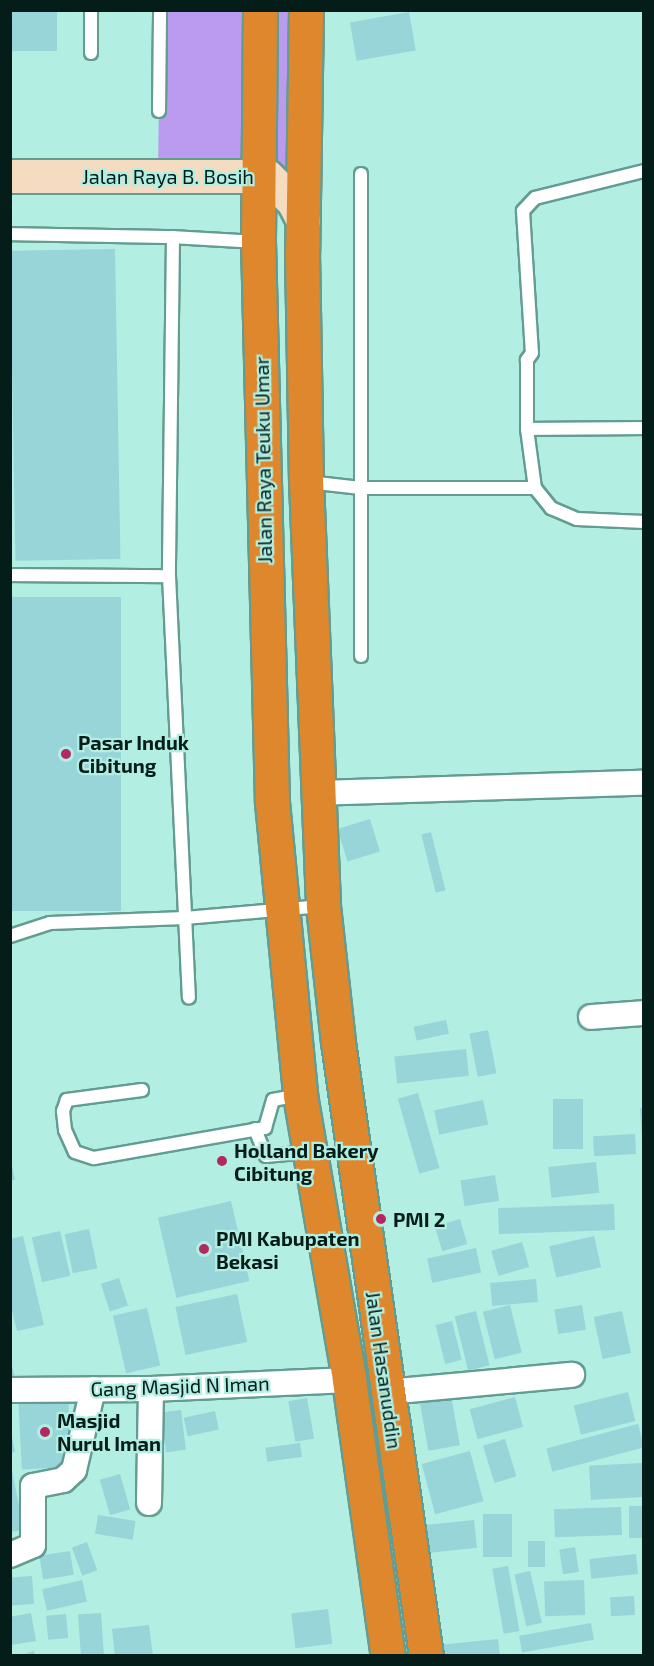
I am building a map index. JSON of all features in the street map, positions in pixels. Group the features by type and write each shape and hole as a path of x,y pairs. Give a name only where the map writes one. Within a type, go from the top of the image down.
{"highway":[{"name":"Jalan Raya Teuku Umar","path":"261,10 258,242 272,802 281,910"},
{"path":"306,10 303,221 306,481 323,906"},
{"name":"Jalan Hasanuddin","path":"323,906 387,1392 426,1656"},
{"name":"Jalan Hasanuddin","path":"281,910 300,1095 349,1380 388,1656"},
{"path":"363,1482 399,1479"}],"street":[{"name":"Jalan Raya B. Bosih","path":"10,176 260,176 278,184 303,221"},
{"path":"317,794 644,783"},
{"path":"591,1017 644,1013"},
{"path":"387,1392 572,1375"},
{"name":"Gang Masjid N Iman","path":"10,1390 150,1389 349,1380"},
{"path":"10,1555 33,1545 33,1486 63,1480 74,1470 93,1389"},
{"path":"149,1503 150,1389"}],"lane":[{"path":"91,10 91,52"},
{"path":"159,111 160,10"},
{"path":"644,171 536,198 523,211 532,353 526,360 527,429 535,488 551,508 577,519 644,522"},
{"path":"361,174 361,656"},
{"path":"10,234 173,237 258,242"},
{"path":"173,237 169,576 189,998"},
{"path":"527,429 644,428"},
{"path":"306,481 361,489 535,488"},
{"path":"10,575 169,576"},
{"path":"10,936 50,923 186,918 323,906"},
{"path":"142,1090 67,1100 63,1111 65,1130 75,1152 93,1158 265,1128 273,1100 300,1095"},
{"path":"255,1129 266,1156 309,1152"}],"shaded area":[{"path":"160,11 306,11 293,201 158,176"}],"building":[{"path":"10,10 57,10 57,51 10,51"},
{"path":"409,12 416,50 357,61 350,22"},
{"path":"115,249 120,559 15,561 10,251"},
{"name":"Pasar Induk Cibitung","path":"10,597 121,597 121,911 10,911"},
{"path":"370,819 380,852 347,861 337,829"},
{"path":"431,832 446,890 436,893 421,834"},
{"path":"446,1020 449,1034 417,1041 414,1027"},
{"path":"488,1030 496,1073 478,1077 469,1034"},
{"path":"466,1049 469,1076 397,1083 394,1057"},
{"path":"418,1093 439,1168 419,1174 398,1099"},
{"path":"553,1099 583,1099 583,1149 553,1149"},
{"path":"483,1100 488,1124 439,1135 434,1110"},
{"path":"640,1108 644,1108 644,1137 642,1137"},
{"path":"635,1134 636,1154 594,1156 593,1136"},
{"path":"10,1157 15,1180 10,1180"},
{"path":"596,1162 599,1193 552,1198 548,1167"},
{"path":"495,1175 499,1201 464,1206 460,1180"},
{"name":"PMI Kabupaten Bekasi","path":"231,1201 249,1281 176,1298 158,1218"},
{"path":"614,1204 615,1230 499,1234 498,1208"},
{"path":"460,1219 467,1244 442,1251 435,1226"},
{"path":"89,1229 97,1268 73,1273 65,1234"},
{"path":"60,1231 70,1276 42,1282 32,1238"},
{"path":"23,1236 44,1325 17,1331 10,1303 10,1239"},
{"path":"594,1236 601,1267 556,1278 549,1246"},
{"path":"522,1242 529,1267 498,1276 491,1251"},
{"path":"476,1248 481,1272 432,1283 427,1258"},
{"path":"119,1278 128,1306 110,1311 101,1284"},
{"path":"536,1279 538,1302 492,1306 490,1283"},
{"name":"PMI Kabupaten Bekasi","path":"237,1294 247,1342 186,1355 175,1307"},
{"path":"510,1305 522,1353 495,1359 483,1312"},
{"path":"582,1305 586,1330 558,1334 554,1309"},
{"path":"147,1308 160,1365 126,1373 113,1316"},
{"path":"476,1311 490,1365 468,1371 455,1316"},
{"path":"622,1311 631,1353 603,1359 594,1317"},
{"path":"452,1321 462,1360 445,1364 436,1325"},
{"path":"10,1360 16,1380 10,1381"},
{"path":"628,1392 635,1421 581,1435 574,1406"},
{"name":"Masjid Nurul Iman","path":"68,1394 72,1467 22,1470 18,1397"},
{"path":"451,1395 460,1445 428,1451 419,1401"},
{"path":"515,1397 523,1427 478,1439 470,1409"},
{"path":"307,1398 314,1438 295,1442 288,1401"},
{"path":"181,1410 186,1450 166,1452 161,1412"},
{"path":"215,1411 219,1430 188,1436 184,1418"},
{"path":"638,1424 644,1447 552,1472 546,1449"},
{"path":"10,1426 15,1452 10,1453"},
{"path":"505,1439 516,1476 494,1483 483,1446"},
{"path":"300,1443 302,1457 267,1462 265,1448"},
{"path":"470,1451 483,1501 435,1514 422,1464"},
{"path":"10,1461 24,1530 10,1532"},
{"path":"642,1463 644,1497 591,1500 589,1466"},
{"path":"120,1474 130,1510 110,1515 100,1480"},
{"path":"629,1506 644,1506 644,1538 629,1538"},
{"path":"621,1507 622,1535 555,1537 554,1509"},
{"path":"483,1514 512,1514 512,1557 483,1557"},
{"path":"98,1515 136,1521 133,1540 95,1534"},
{"path":"474,1520 477,1548 428,1553 425,1525"},
{"path":"528,1541 545,1541 545,1567 528,1567"},
{"path":"87,1542 97,1570 82,1576 72,1547"},
{"path":"575,1547 579,1572 563,1574 559,1550"},
{"path":"70,1551 74,1575 43,1580 39,1556"},
{"path":"636,1554 638,1574 591,1579 589,1559"},
{"path":"508,1566 519,1631 504,1634 492,1569"},
{"path":"530,1571 542,1623 526,1626 514,1575"},
{"path":"32,1576 34,1604 12,1605 10,1578"},
{"path":"82,1580 87,1601 47,1611 42,1589"},
{"path":"584,1580 585,1615 545,1616 544,1581"},
{"path":"634,1596 635,1615 611,1616 610,1597"},
{"path":"328,1609 332,1644 296,1648 291,1614"},
{"path":"31,1613 36,1641 10,1645 10,1617"},
{"path":"101,1613 104,1656 81,1656 78,1615"},
{"path":"66,1614 68,1638 48,1640 46,1616"},
{"path":"591,1623 594,1640 522,1652 519,1636"},
{"path":"149,1625 153,1656 115,1656 112,1629"},
{"path":"498,1639 500,1656 439,1656 438,1645"},
{"path":"34,1651 35,1656 21,1656 21,1655"}],"place":[{"name":"Pasar Induk Cibitung","path":"66,754"},
{"name":"Holland Bakery Cibitung","path":"222,1161"},
{"name":"PMI 2","path":"381,1219"},
{"name":"PMI Kabupaten Bekasi","path":"204,1249"},
{"name":"Masjid Nurul Iman","path":"45,1432"}]}
